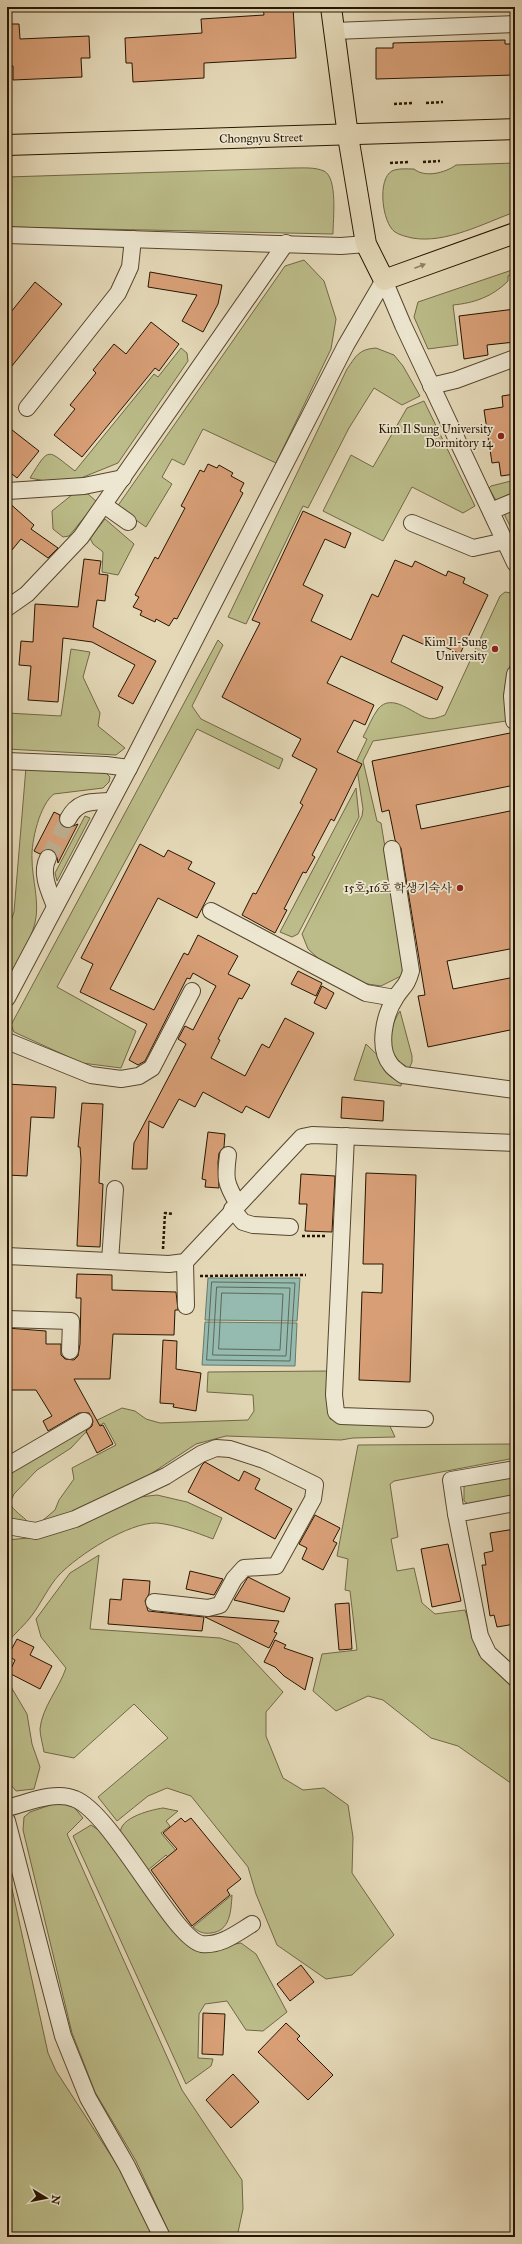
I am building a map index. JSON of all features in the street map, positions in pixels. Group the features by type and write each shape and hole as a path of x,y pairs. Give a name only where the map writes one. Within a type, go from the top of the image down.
{"main road":[{"path":"331,7 348,136 366,244 384,280 515,233"},
{"name":"Chongnyu Street","path":"7,145 348,136 515,129"}],"street":[{"path":"334,31 515,24"},
{"path":"7,234 341,246 366,244"},
{"path":"27,408 118,293 130,267 133,238"},
{"path":"7,608 27,594 81,537 286,243"},
{"path":"384,280 431,386 515,563"},
{"path":"7,998 129,768 346,345 384,280"},
{"path":"431,386 456,380 515,358"},
{"path":"8,491 84,486 123,478"},
{"path":"491,511 515,501"},
{"path":"104,505 128,522"},
{"path":"412,523 473,548 505,541"},
{"path":"514,721 512,696 515,674"},
{"path":"7,761 106,765 129,768"},
{"path":"68,819 73,810 78,806 88,803 111,801"},
{"path":"392,849 411,971 407,985 395,998 384,1035 384,1052 391,1066 403,1075 515,1090"},
{"path":"48,858 45,870 46,883 55,906"},
{"path":"211,911 366,993 395,998"},
{"path":"7,1041 91,1075 121,1079 139,1076 152,1068 192,991"},
{"path":"186,1306 185,1269 235,1207 302,1137 312,1135 515,1143"},
{"path":"346,1136 334,1395 336,1412 341,1416 425,1419"},
{"path":"228,1155 226,1175 228,1187 242,1222 253,1225 290,1227"},
{"path":"110,1261 115,1189"},
{"path":"7,1256 162,1263 185,1269"},
{"path":"7,1319 70,1321 70,1351"},
{"path":"7,1466 84,1421"},
{"path":"7,1526 36,1531 75,1519 166,1476 200,1454 216,1448 230,1449 264,1460 315,1484 313,1499 276,1566 244,1568 234,1580 220,1605 208,1608 154,1602"},
{"path":"515,1470 451,1480 456,1514 480,1636 488,1652 515,1678"},
{"path":"456,1514 515,1503"},
{"path":"7,1808 49,1797 63,1796 76,1799 86,1806 107,1828 177,1921 192,1939 201,1944 215,1944 230,1938 252,1924"},
{"path":"7,1821 64,2036 76,2070 162,2237"}],"path":[{"path":"426,103 443,102"},
{"path":"394,104 412,103"},
{"path":"422,162 440,161"},
{"path":"390,163 408,162"},
{"path":"162,1263 165,1213 173,1214"},
{"path":"290,1227 300,1236 341,1236"},
{"path":"185,1269 306,1276"}],"green space":[{"path":"515,163 515,212 465,231 438,238 425,239 412,238 395,232 387,220 383,201 384,183 387,176 394,170 414,169 419,172 429,174 441,172 456,165"},
{"path":"293,168 317,169 324,171 328,175 333,190 334,200 333,234 7,227 7,177"},
{"path":"304,260 324,281 336,319 331,349 276,463 203,429 184,465 172,459 162,477 172,484 146,527 117,507 285,266"},
{"path":"515,269 515,273 508,276 508,281 496,291 475,301 453,305 458,345 428,349 414,317 418,302"},
{"path":"181,348 187,353 188,361 118,463 81,478 45,481 30,478 42,460 50,454 54,455 75,471 154,374 158,377"},
{"path":"376,348 394,355 403,366 420,396 402,405 374,388 349,428 308,508 303,506 246,624 228,617 347,369 358,354 366,350"},
{"path":"424,401 475,506 463,513 412,487 383,541 323,511 351,455 373,467 407,408"},
{"path":"515,480 515,499 498,504 489,488 491,486"},
{"path":"73,494 88,494 97,502 69,536 63,537 53,529 52,511"},
{"path":"515,506 515,536 505,516 505,512"},
{"path":"105,519 134,544 118,575 102,572 103,552 93,544 90,538"},
{"path":"505,592 511,593 515,598 515,650 506,680 504,695 506,721 373,741 363,761 377,821 381,823 405,970 403,975 381,986 361,983 320,960 308,949 302,934 362,816 363,809 356,762 367,739 363,737 378,709 384,704 396,703 429,719 445,715 500,596"},
{"path":"218,640 223,645 192,706 201,719 283,759 279,769 197,729 57,987 136,1031 121,1068 82,1063 14,1032 11,1025"},
{"path":"71,649 90,652 83,677 100,713 98,726 125,748 116,755 7,749 7,713 61,716"},
{"path":"26,767 106,773 110,777 109,782 103,788 54,794 45,806 37,824 32,851 32,867 37,907 35,923 26,945 7,981 7,933 14,912"},
{"path":"356,788 359,817 298,934 292,937 280,932"},
{"path":"85,816 90,818 57,881 55,873"},
{"path":"400,1011 412,1056 412,1062 409,1069 401,1064 392,1051 391,1035 396,1018"},
{"path":"366,1044 402,1079 401,1086 354,1080"},
{"path":"329,1371 330,1419 389,1424 395,1437 353,1438 341,1440 226,1436 196,1444 137,1483 76,1515 42,1521 55,1510 59,1500 74,1479 72,1468 116,1445 104,1423 85,1433 71,1448 37,1470 14,1494 10,1503 11,1506 28,1522 7,1520 7,1474 65,1441 83,1427 122,1408 135,1411 146,1419 160,1423 248,1420 254,1411 253,1395 207,1392 208,1372"},
{"path":"515,1444 515,1458 394,1481 390,1484 398,1537 391,1539 397,1571 414,1568 422,1603 435,1614 465,1610 479,1655 515,1690 515,1786 458,1746 431,1738 383,1700 368,1696 336,1711 313,1691 322,1654 357,1650 350,1591 345,1590 348,1559 337,1556 358,1445"},
{"path":"515,1475 515,1495 468,1504 464,1501 464,1486"},
{"path":"157,1495 187,1502 222,1518 213,1539 178,1527 157,1523 146,1524 133,1528 105,1541 78,1558 59,1575 30,1618 7,1643 7,1540 39,1537 131,1498"},
{"path":"99,1555 90,1629 220,1638 238,1644 283,1692 266,1712 266,1736 283,1778 303,1790 324,1788 348,1805 353,1837 352,1873 394,1935 352,1975 326,1979 277,1945 256,1894 248,1867 191,1796 167,1788 148,1796 117,1821 98,1797 168,1738 134,1704 74,1758 44,1752 40,1732 41,1721 66,1668 41,1637 36,1619 70,1573"},
{"path":"7,1680 27,1714 32,1744 40,1767 34,1789 16,1791 7,1780"},
{"path":"59,1802 73,1806 83,1818 67,1834 182,2090 242,2180 243,2209 237,2237 171,2237 136,2161 95,2092 72,2033 23,1830 24,1817 30,1812"},
{"path":"163,1808 178,1811 166,1821 170,1826 161,1833 178,1853 170,1860 166,1855 147,1871 124,1843 120,1832 122,1826 134,1817 142,1813"},
{"path":"91,1825 100,1831 166,1916 206,1949 241,1943 256,1954 287,2012 263,2031 246,2030 227,2001 205,2004 199,2014 198,2058 213,2059 211,2066 186,2084 73,1836"},
{"path":"7,1866 48,2053 56,2071 123,2174 156,2237 7,2237"},
{"path":"232,1895 230,1914 226,1925 222,1929 211,1933 203,1933 193,1927"}],"water":[{"path":"208,1278 300,1278 297,1321 205,1320"},
{"path":"205,1322 297,1323 295,1366 202,1365"}],"building":[{"path":"263,7 293,7 296,58 204,63 204,78 133,82 132,63 126,63 125,38 202,33 201,19 264,15"},
{"path":"7,24 19,24 20,39 89,36 90,58 81,58 82,77 13,80 13,66 7,66"},
{"path":"505,40 505,44 515,44 515,75 376,79 376,48 393,48 393,43"},
{"path":"150,272 222,285 218,304 203,332 182,321 197,295 148,287"},
{"path":"35,282 62,304 7,372 7,317"},
{"path":"515,309 515,342 487,345 488,355 464,359 459,316"},
{"path":"151,322 179,344 159,371 155,368 82,457 54,435 75,409 70,405 96,373 93,370 114,344 126,354"},
{"name":"Kim Il Sung University Dormitory 14","path":"515,394 515,474 501,476 499,462 492,463 484,410 503,407 502,396"},
{"path":"7,426 39,451 17,478 7,470"},
{"path":"208,464 217,468 219,465 233,473 231,476 244,483 240,491 243,493 177,619 174,618 169,626 156,619 155,622 140,615 142,611 133,607 139,597 135,595 155,557 158,559 185,508 181,506 200,470 204,472"},
{"path":"7,501 34,525 31,529 58,548 48,558 21,539 7,556"},
{"path":"303,511 351,533 345,548 325,539 303,585 323,595 311,621 351,640 372,594 378,597 395,560 412,567 415,561 446,576 448,571 465,578 463,583 488,595 460,654 428,639 425,645 403,635 391,662 443,687 437,700 341,656 327,683 374,705 365,725 354,720 337,752 362,764 334,821 331,819 312,855 315,857 306,873 303,872 284,909 287,910 275,933 242,915 253,893 256,894 303,805 300,803 317,769 292,756 301,739 222,697 260,623 252,620"},
{"path":"84,559 101,561 99,574 108,575 105,601 97,600 93,627 156,661 133,704 118,696 135,665 92,642 63,638 58,702 28,700 31,666 19,665 21,641 33,642 35,604 78,607"},
{"name":"15호,16호 학생기숙사","path":"515,732 515,785 416,805 421,829 515,810 515,948 447,961 453,989 515,977 515,1029 428,1047 418,996 425,995 401,848 395,840 389,810 382,812 372,761"},
{"path":"54,812 60,815 59,823 63,827 68,828 78,824 58,863 56,852 52,849 46,849 40,854 34,851"},
{"path":"140,844 164,857 168,850 192,862 188,869 215,883 197,918 158,898 110,989 154,1010 184,953 188,955 198,935 238,956 228,974 250,985 242,999 239,998 218,1039 220,1040 211,1058 245,1076 262,1044 269,1048 285,1018 314,1033 269,1118 246,1106 242,1113 203,1092 195,1107 179,1099 163,1128 149,1121 147,1169 132,1169 134,1143 186,1044 178,1039 185,1026 193,1030 216,986 193,973 190,979 187,978 145,1061 138,1065 129,1060 147,1024 80,992 93,964 81,958"},
{"path":"298,971 322,983 316,996 291,984"},
{"path":"322,986 334,993 326,1009 314,1003"},
{"path":"7,1084 56,1087 54,1118 31,1117 27,1176 7,1175"},
{"path":"342,1097 384,1101 383,1121 341,1118"},
{"path":"82,1103 103,1104 99,1183 103,1184 100,1247 77,1246 81,1160 80,1147 78,1147"},
{"path":"208,1132 225,1134 224,1147 219,1153 218,1162 219,1188 205,1187 206,1180 202,1179"},
{"path":"366,1173 416,1175 410,1382 359,1380 362,1292 382,1293 383,1264 363,1264"},
{"path":"301,1174 335,1176 332,1232 305,1231 307,1204 299,1204"},
{"path":"77,1274 112,1275 112,1290 176,1292 178,1310 175,1310 174,1335 113,1334 110,1379 74,1379 100,1426 103,1425 113,1444 97,1453 86,1431 92,1426 93,1421 89,1413 79,1413 48,1431 43,1421 52,1416 36,1390 7,1390 7,1328 46,1331 46,1344 61,1344 61,1355 65,1359 74,1360 78,1356 80,1344 81,1298 76,1298"},
{"path":"163,1340 177,1341 176,1369 201,1373 196,1411 173,1407 174,1404 160,1403"},
{"path":"205,1462 239,1481 244,1471 260,1479 255,1489 292,1509 275,1539 188,1492"},
{"path":"315,1515 340,1528 333,1541 337,1543 323,1570 302,1559 307,1548 299,1544"},
{"path":"515,1529 515,1624 497,1627 494,1615 490,1616 482,1565 486,1565 484,1553 493,1551 490,1533"},
{"path":"448,1544 461,1601 432,1607 421,1549"},
{"path":"190,1571 223,1579 214,1595 186,1589"},
{"path":"248,1577 290,1598 284,1612 234,1600"},
{"path":"123,1579 150,1581 149,1594 145,1601 148,1611 204,1617 202,1631 108,1624 110,1599 121,1600"},
{"path":"349,1603 352,1649 339,1650 335,1604"},
{"path":"213,1616 279,1621 274,1632 277,1633 269,1648 205,1617"},
{"path":"17,1639 34,1647 30,1655 52,1666 40,1689 9,1673 15,1660 8,1656"},
{"path":"275,1640 286,1645 284,1648 313,1658 305,1690 284,1676 275,1667 264,1662"},
{"path":"181,1818 185,1822 191,1818 241,1879 227,1890 230,1895 192,1926 151,1870 177,1849 163,1833"},
{"path":"301,1965 314,1982 290,2001 277,1984"},
{"path":"203,2013 225,2014 223,2055 202,2054"},
{"path":"286,2023 300,2036 297,2039 333,2075 308,2100 258,2052"},
{"path":"233,2074 259,2102 231,2128 206,2100"}],"tunnel":[{"path":"48,858 68,819"}],"place":[{"name":"Kim Il Sung University Dormitory 14","path":"501,436"},
{"name":"Kim Il-Sung University","path":"495,649"},
{"name":"15호,16호 학생기숙사","path":"460,888"}]}
